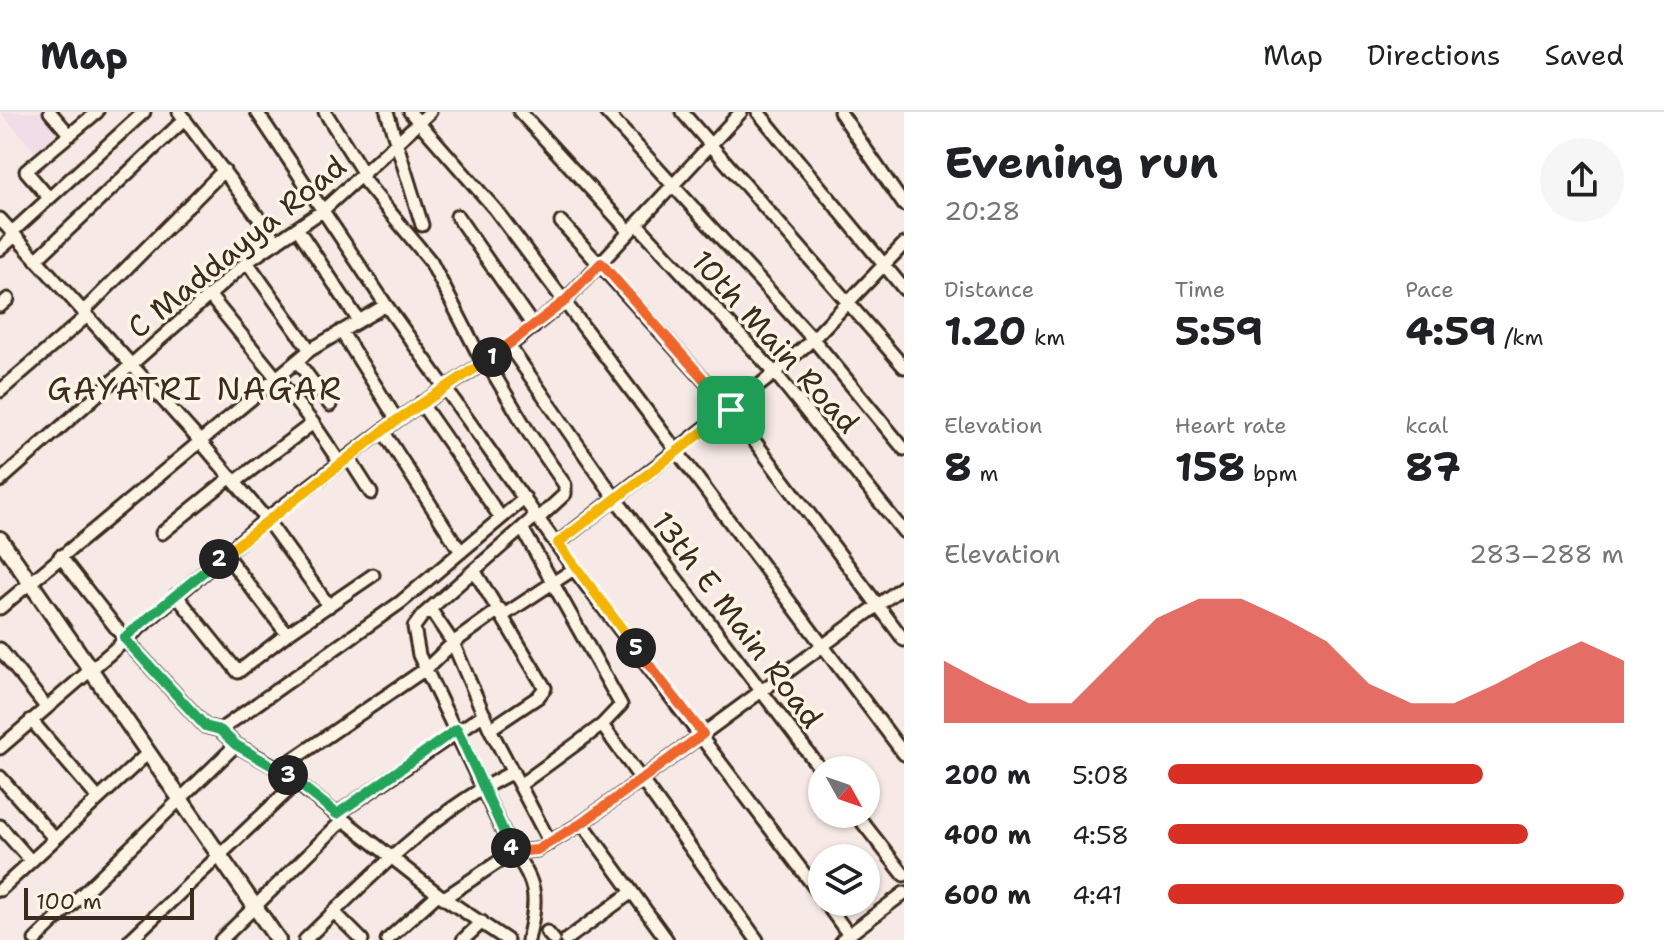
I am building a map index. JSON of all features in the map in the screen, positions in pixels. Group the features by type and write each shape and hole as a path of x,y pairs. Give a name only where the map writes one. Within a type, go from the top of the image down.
{"street":[{"path":"50,112 70,135"},
{"path":"49,198 26,171 97,112"},
{"path":"0,249 49,198 144,112"},
{"path":"257,112 386,305 574,569 703,734 808,878"},
{"path":"325,112 363,175 427,257 485,362 565,485 565,494 474,570 414,627 419,655 457,729 513,852 531,875 535,908 528,940"},
{"path":"387,112 422,225"},
{"path":"410,112 495,209 904,754"},
{"name":"C Maddayya Road","path":"0,481 247,262 322,211 430,112"},
{"name":"10th Main Road","path":"520,112 775,373 904,532"},
{"path":"606,112 813,339 904,449"},
{"path":"682,112 904,367"},
{"path":"0,748 124,638 266,519 397,420 509,346 565,301 708,143 741,112"},
{"path":"758,112 904,289"},
{"path":"840,112 904,205"},
{"path":"36,260 182,116 277,242"},
{"path":"0,391 85,314 224,170"},
{"path":"457,216 534,327"},
{"path":"0,219 200,441 266,519 329,606"},
{"path":"561,222 731,410 904,640"},
{"path":"297,228 359,321"},
{"path":"558,543 775,373 813,339 904,244"},
{"path":"247,262 310,350"},
{"path":"209,295 274,379 371,493"},
{"path":"0,608 310,350 386,305"},
{"path":"341,331 397,420"},
{"name":"13th E Main Road","path":"509,346 615,498 810,756"},
{"path":"297,361 330,405"},
{"path":"421,403 501,518"},
{"path":"162,533 313,423"},
{"path":"383,431 461,552"},
{"path":"220,730 401,602 525,498"},
{"path":"520,785 602,725 621,705 522,528"},
{"path":"0,539 27,583 278,940"},
{"path":"225,554 287,634"},
{"path":"60,556 124,638 205,726 220,730 236,745 279,769 441,896 507,940"},
{"path":"279,769 427,668 453,643 574,569"},
{"path":"474,570 544,681 543,693 490,729"},
{"path":"176,595 238,672 373,575"},
{"path":"387,940 441,896 513,852 537,850 582,823 643,780 758,690 904,586"},
{"path":"430,609 453,643 490,729 550,843"},
{"path":"0,649 46,707"},
{"path":"221,940 340,817 457,729 484,714"},
{"path":"31,720 97,797"},
{"path":"602,725 757,940"},
{"path":"35,940 236,745"},
{"path":"0,890 148,753"},
{"path":"305,940 391,857 484,786 513,772"},
{"path":"0,777 54,838"},
{"path":"130,940 297,782"},
{"path":"582,823 667,940"},
{"path":"0,826 30,860"},
{"path":"867,828 904,875"},
{"path":"566,940 632,892"},
{"path":"833,916 846,938 904,893"},
{"path":"334,912 362,940"},
{"path":"463,940 482,922"}],"shaded area":[{"path":"0,112 44,112 61,132 35,152"}],"district":[{"name":"GAYATRI NAGAR","path":"195,389"}],"route":[{"path":"601,263 731,410 558,543 574,569 703,734 582,823 537,850 513,852 457,729 337,814 279,769 236,745 220,730 205,726 124,638 266,519 397,420 509,346 565,301 601,263"}]}
